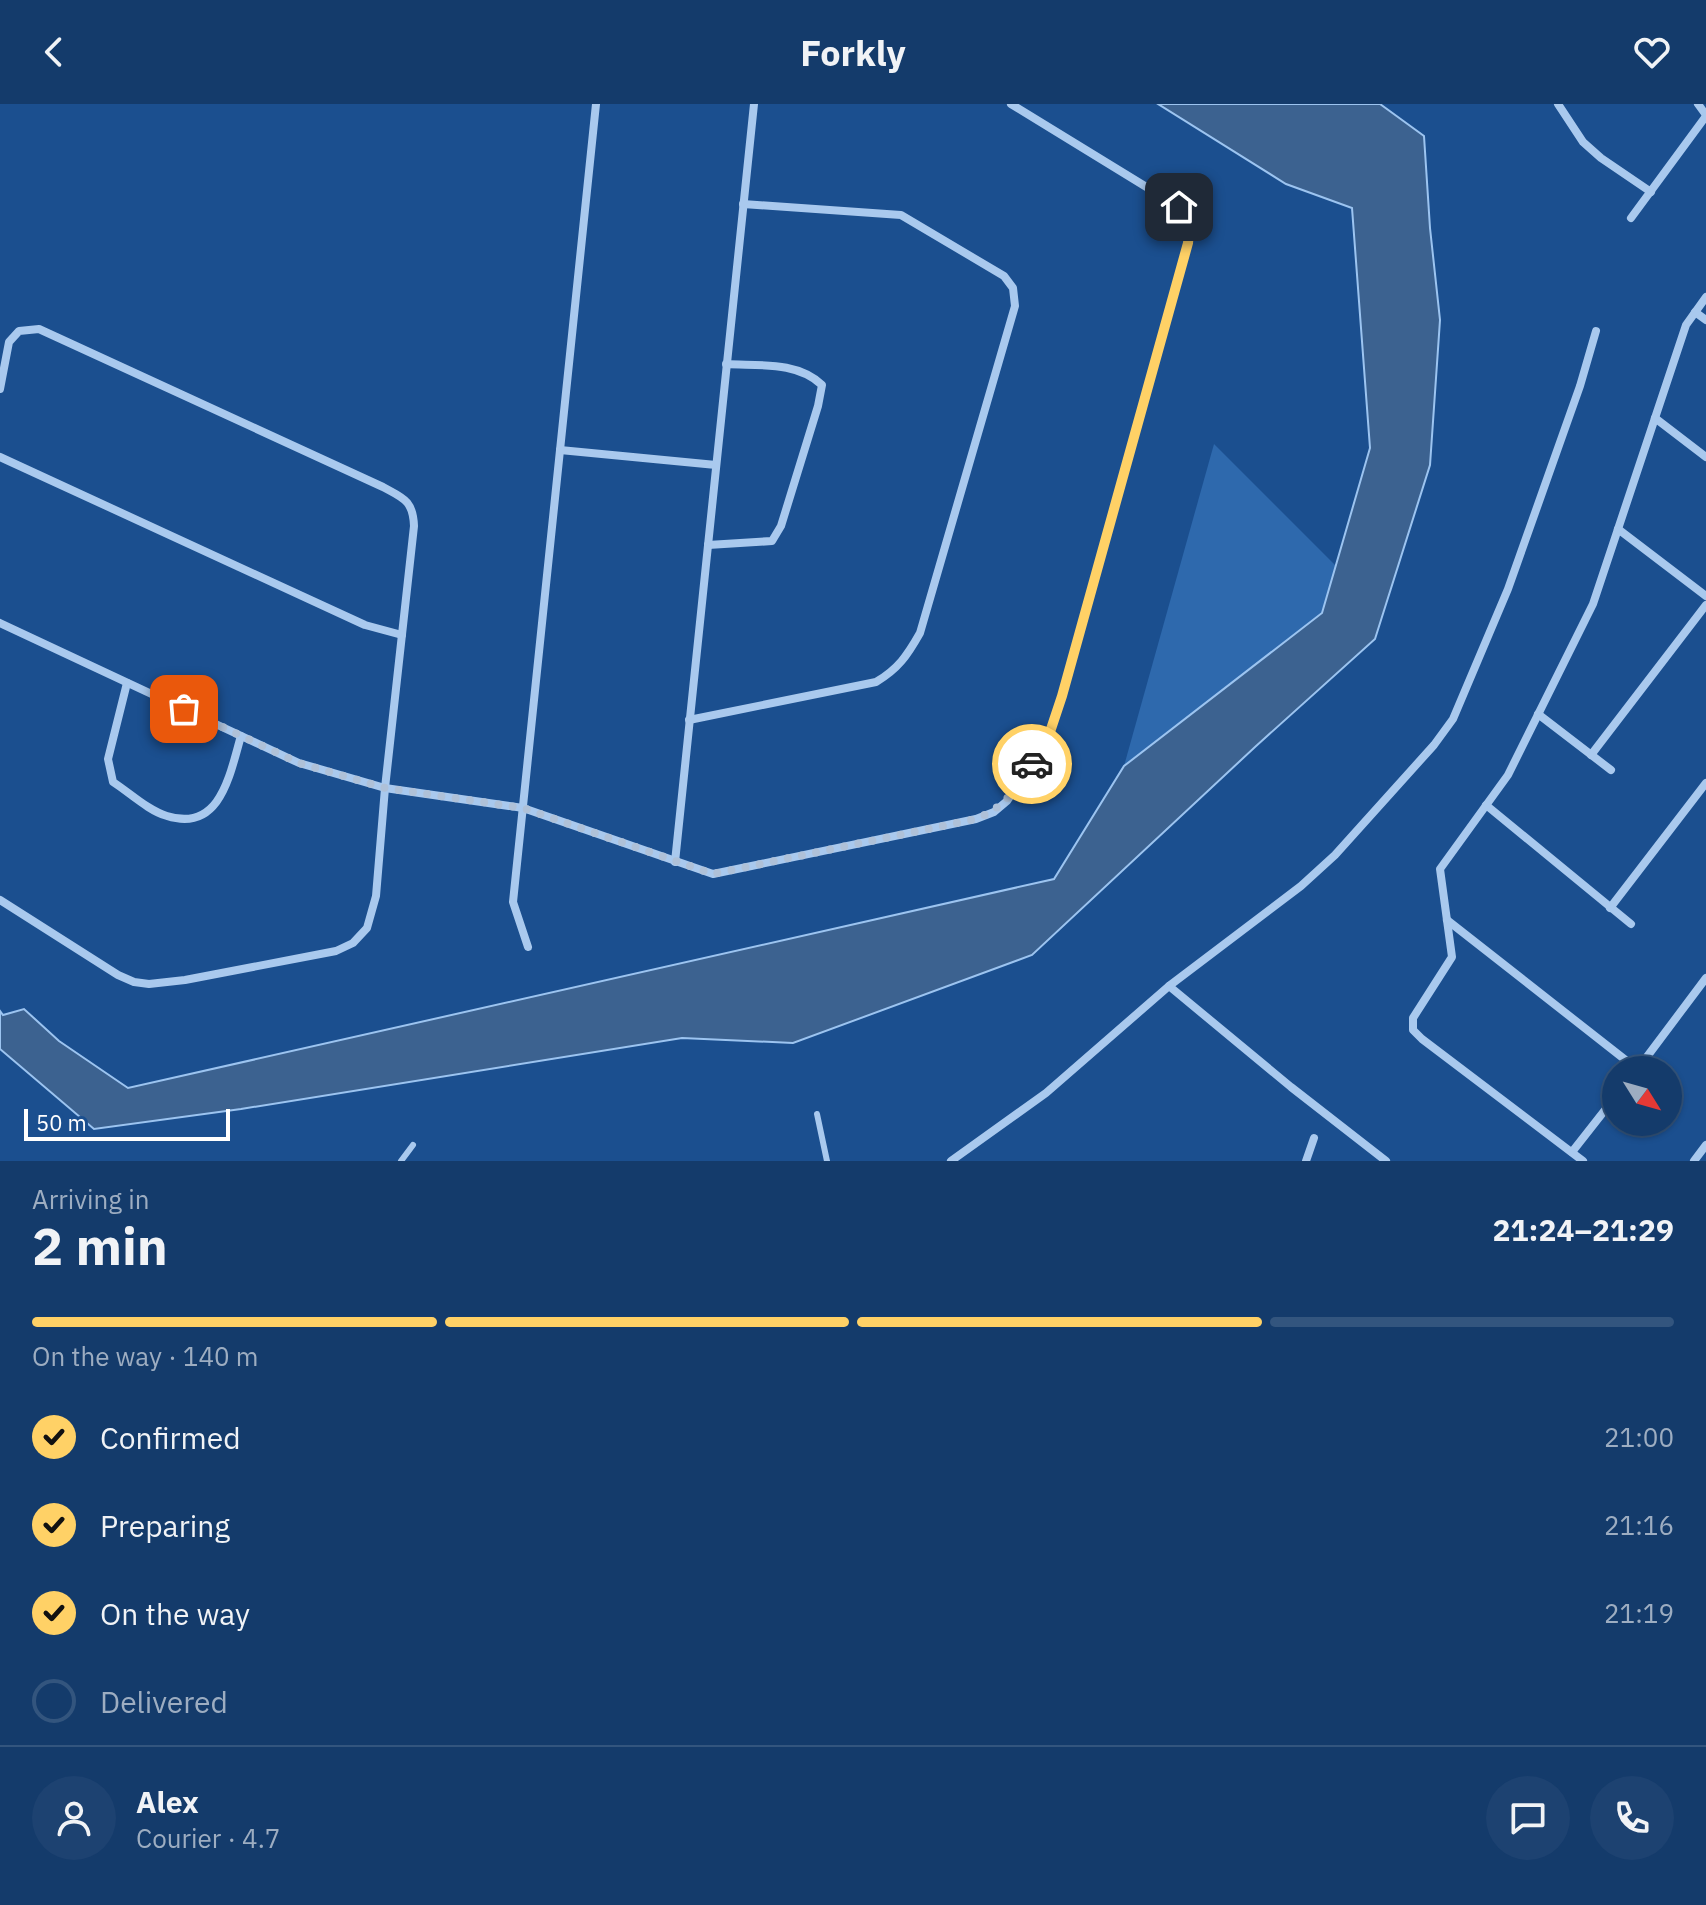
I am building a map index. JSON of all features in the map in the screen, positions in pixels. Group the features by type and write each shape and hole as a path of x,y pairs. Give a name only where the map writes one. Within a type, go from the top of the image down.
{"street":[{"path":"528,947 513,902 596,104"},
{"path":"675,862 754,104"},
{"path":"0,623 299,763 385,788 523,808 713,874 976,819 994,812 1007,801 1046,744 1062,696 1188,243 1190,222 1179,207 1011,104"},
{"path":"1558,104 1583,142 1651,192"},
{"path":"1631,218 1706,116 1698,104"},
{"path":"689,720 876,682 895,670 907,657 920,633 1012,325 1015,306 1013,288 1004,276 901,215 743,204"},
{"path":"1583,1161 1413,1030 1413,1018 1452,957 1440,869 1508,775 1593,604 1686,325 1706,297"},
{"path":"1695,312 1706,320"},
{"path":"0,389 9,342 19,331 39,329 383,487 407,500 413,511 414,526 376,896 367,928 353,943 336,951 149,984 134,982 0,900"},
{"path":"951,1161 1046,1093 1169,986 1301,886 1335,855 1434,745 1453,719 1508,589 1580,386 1596,331"},
{"path":"708,545 772,541 781,526 822,385 811,374 795,369 726,364"},
{"path":"1655,418 1706,457"},
{"path":"560,450 716,465"},
{"path":"0,457 365,625 402,635"},
{"path":"1618,529 1706,596"},
{"path":"1591,755 1706,605"},
{"path":"127,683 108,759 113,782 165,816 183,819 208,813 225,793 241,736"},
{"path":"1538,714 1611,770"},
{"path":"1610,908 1706,783"},
{"path":"1486,805 1631,924"},
{"path":"1447,920 1619,1056"},
{"path":"1648,1056 1706,978"},
{"path":"1169,986 1386,1161"},
{"path":"1572,1152 1602,1114"},
{"path":"1306,1161 1314,1138"},
{"path":"1694,1161 1706,1145"}],"lane":[{"path":"817,1114 827,1161"},
{"path":"401,1161 413,1145"}],"shaded area":[{"path":"1158,104 1380,104 1424,136 1440,320 1430,465 1375,639 1032,955 793,1043 682,1038 241,1109 94,1129 0,1049 0,1011 3,1015 24,1009 59,1041 128,1088 1054,879 1124,766 1322,613 1370,448 1352,208 1286,184"},
{"path":"1214,444 1336,566 1322,613 1124,766"}],"way so far":[{"path":"184,709 299,763 385,788 523,808 713,874 976,819 994,812 1007,801 1032,764"}],"route":[{"path":"1032,764 1046,744 1062,696 1188,243 1190,222 1179,207"}]}
